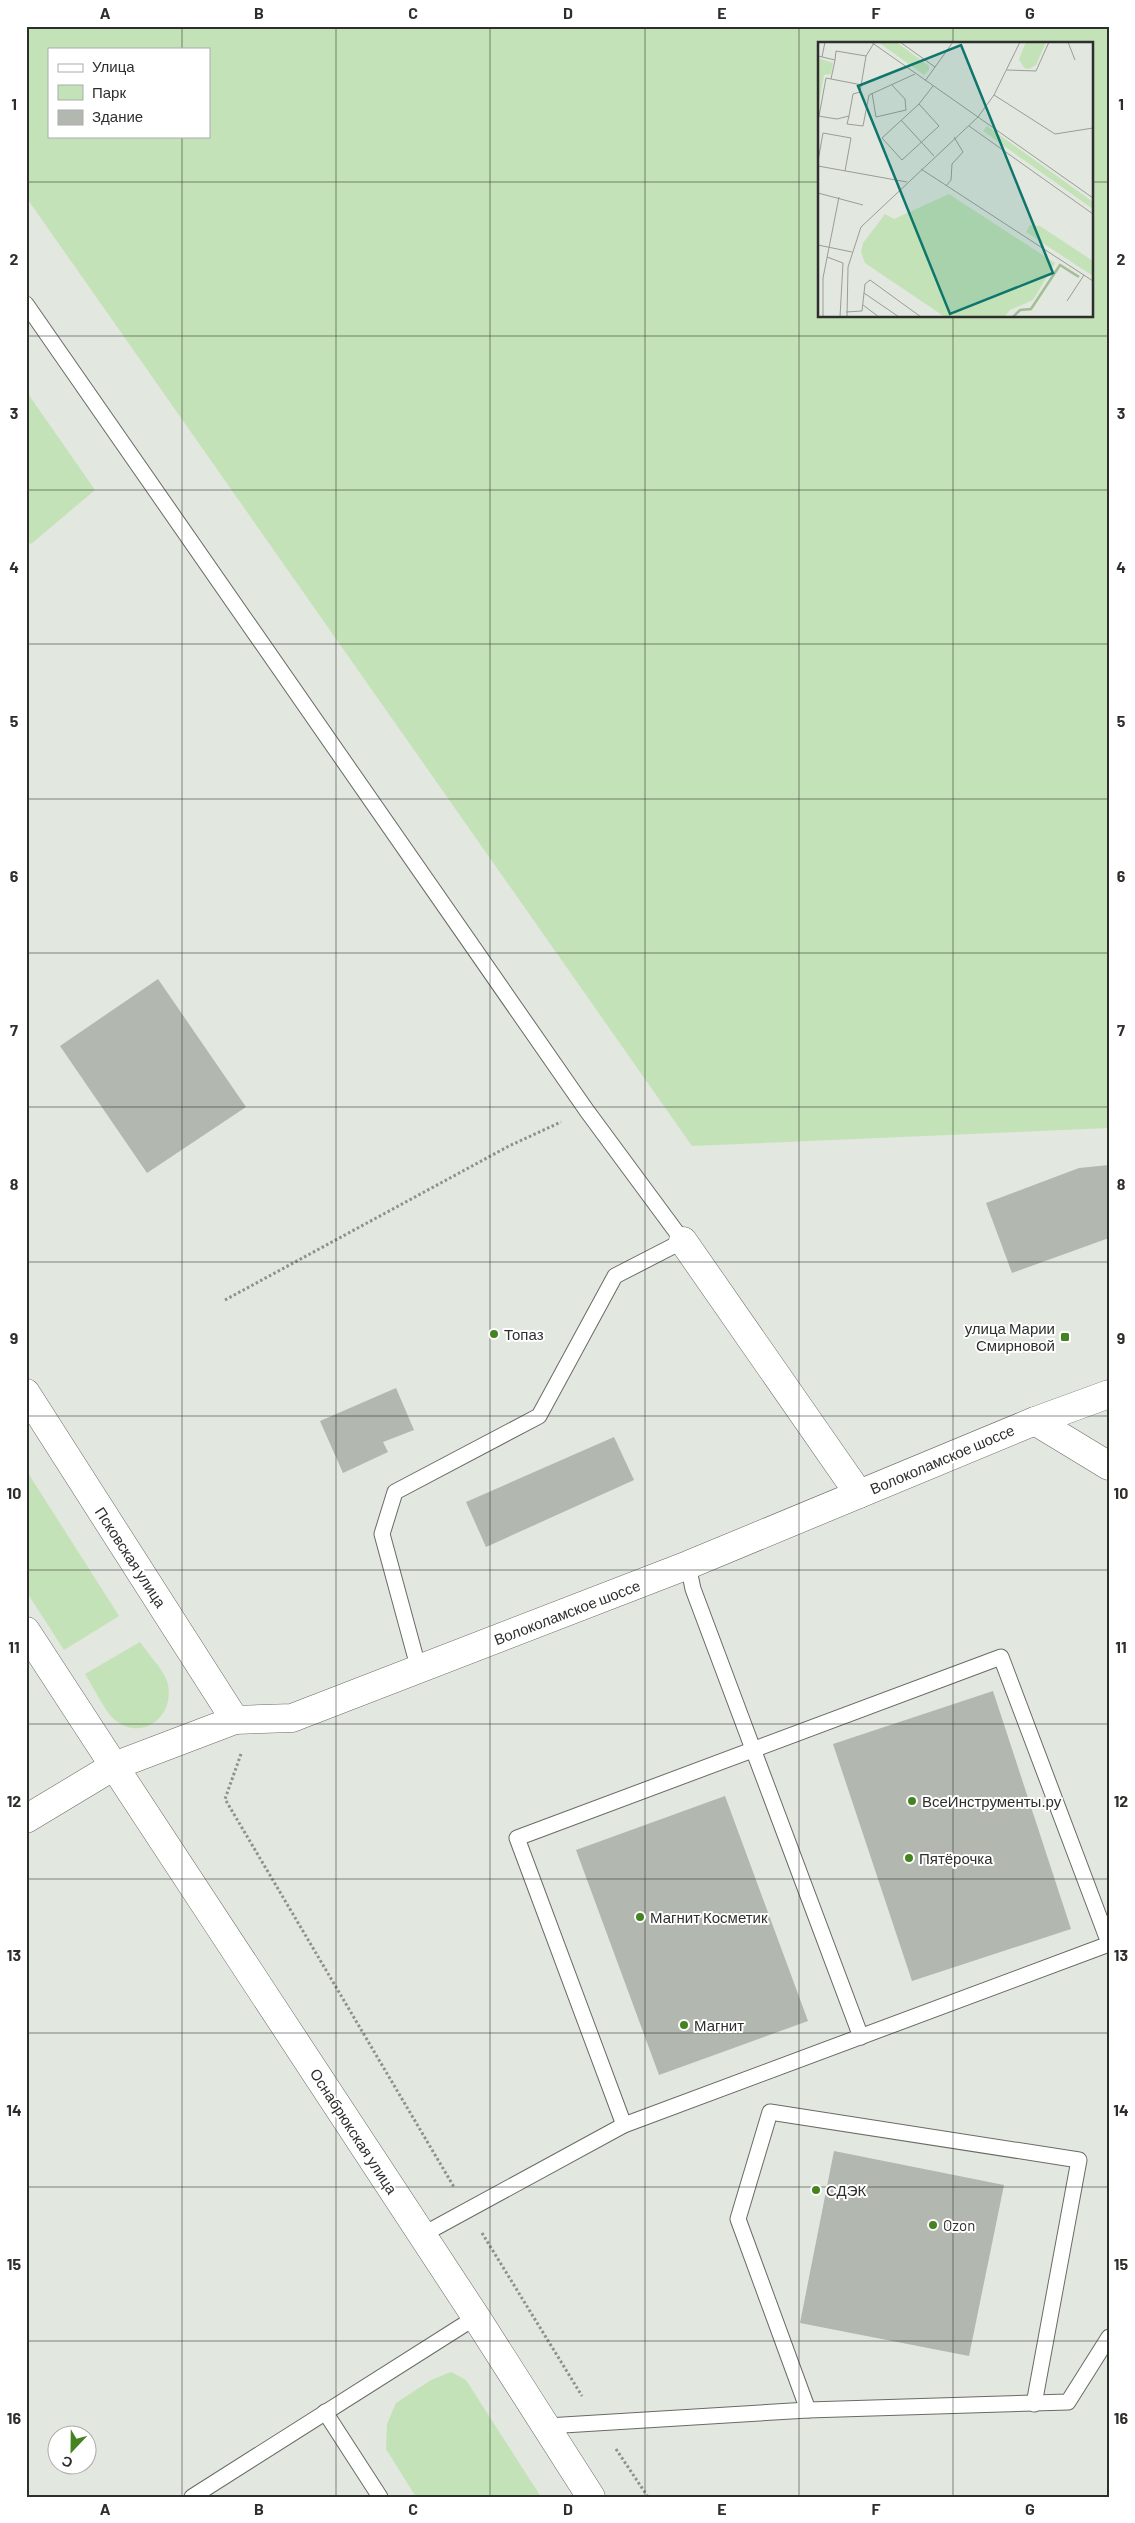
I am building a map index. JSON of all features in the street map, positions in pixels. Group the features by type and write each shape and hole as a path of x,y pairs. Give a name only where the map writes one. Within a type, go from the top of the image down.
{"main road":[{"path":"683,1241 859,1494"},
{"name":"Псковская улица","path":"26,1393 235,1720"},
{"name":"Волоколамское шоссе","path":"26,1819 114,1766 235,1720 292,1718 688,1565 1035,1421 1109,1394"},
{"path":"1035,1421 1109,1466"},
{"path":"26,1631 114,1766"},
{"name":"Оснабрюкская улица","path":"114,1766 476,2317 591,2497"}],"lane":[{"path":"26,304 587,1111 683,1241 615,1276 539,1416 395,1492 382,1534 419,1670"},
{"path":"688,1565 693,1589 861,2037"},
{"path":"422,2235 624,2125 1109,1943 1001,1657 517,1838 624,2125"},
{"path":"808,2410 738,2219 770,2112 1080,2160 1034,2404"},
{"path":"192,2497 476,2317"},
{"path":"546,2426 808,2410 1068,2402 1109,2337"},
{"path":"325,2412 380,2497"}],"path":[{"path":"225,1300 509,1146 587,1111"}],"green space":[{"path":"26,26 1109,26 1109,1128 692,1146 26,197"},
{"path":"26,391 95,490 31,544 26,541"},
{"path":"26,1470 119,1616 64,1650 26,1591"},
{"path":"140,1642 165,1676 169,1693 163,1714 156,1722 137,1728 126,1726 111,1716 85,1674"},
{"path":"451,2372 466,2380 541,2497 416,2497 386,2449 387,2424 396,2403 431,2380"}],"building":[{"path":"158,979 246,1107 147,1173 60,1046"},
{"path":"1109,1165 1109,1238 1012,1273 986,1203 1079,1168"},
{"path":"396,1388 414,1430 383,1442 388,1452 343,1473 320,1421"},
{"path":"614,1437 634,1480 486,1547 466,1502"},
{"path":"993,1691 1071,1929 912,1981 833,1744"},
{"path":"725,1796 808,2021 659,2075 576,1850"},
{"path":"834,2151 1004,2185 969,2356 800,2323"}],"place":[{"name":"Топаз","path":"494,1334"},
{"name":"улица Марии Смирновой","path":"1065,1337"},
{"name":"ВсеИнструменты.ру","path":"912,1801"},
{"name":"Пятёрочка","path":"909,1858"},
{"name":"Магнит Косметик","path":"640,1917"},
{"name":"Магнит","path":"684,2025"},
{"name":"СДЭК","path":"816,2190"},
{"name":"Ozon","path":"933,2225"}]}
